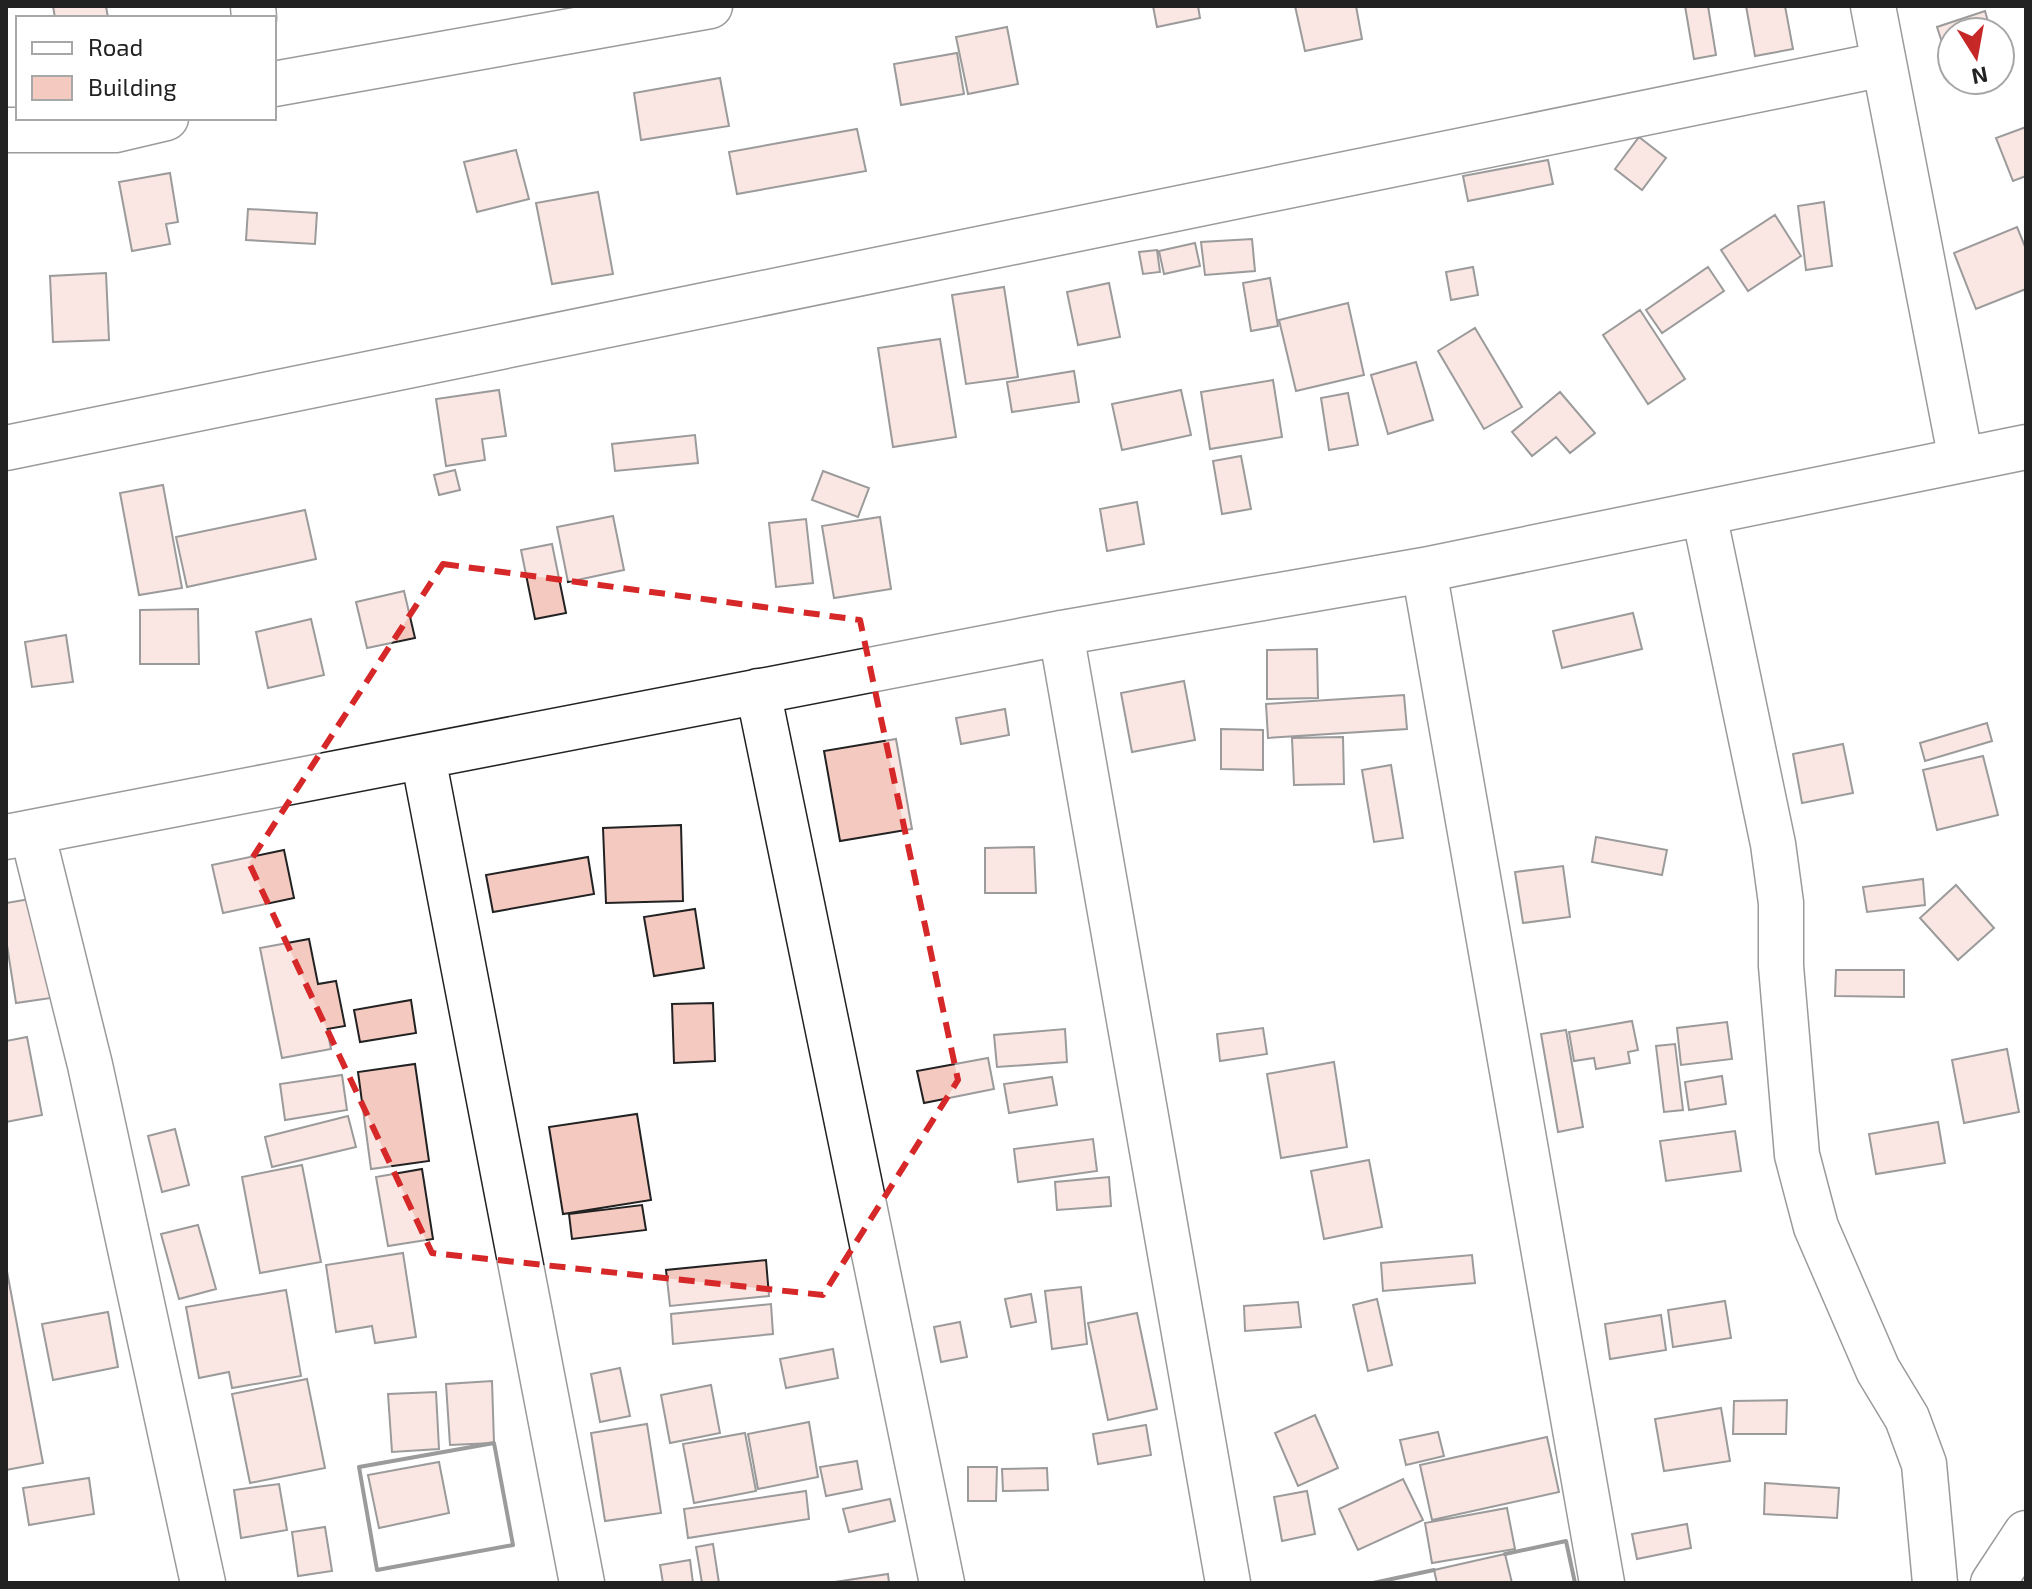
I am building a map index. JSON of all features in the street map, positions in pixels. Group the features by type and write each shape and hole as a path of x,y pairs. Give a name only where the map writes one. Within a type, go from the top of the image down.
{"street":[{"path":"276,84 710,6"},
{"path":"1873,6 1961,460"},
{"path":"6,448 1884,64"},
{"path":"6,130 115,130 158,120"},
{"path":"203,1583 90,1065 19,834 1061,633 1424,570 2026,447"},
{"path":"1704,514 1773,844 1781,903 1781,966 1797,1155 1816,1227 1878,1370 1907,1418 1924,1464 1935,1583"},
{"path":"1424,570 1602,1583"},
{"path":"1061,633 1228,1583"},
{"path":"758,691 942,1583"},
{"path":"423,757 582,1583"},
{"path":"1993,1583 2026,1533"}],"highlighted area":[{"path":"443,564 860,620 958,1080 823,1295 432,1253 249,863"}],"building":[{"path":"53,6 106,6 108,16 55,16"},
{"path":"1153,6 1198,6 1200,18 1157,27"},
{"path":"1295,6 1356,6 1362,39 1305,51"},
{"path":"1685,6 1708,6 1716,55 1694,59"},
{"path":"1746,6 1785,6 1793,49 1755,56"},
{"path":"1985,11 1986,16 1970,16"},
{"path":"1007,27 1018,84 968,94 956,37"},
{"path":"957,53 964,94 901,105 894,64"},
{"path":"720,78 729,126 641,140 634,93"},
{"path":"2026,127 2026,176 2013,181 1996,138"},
{"path":"857,129 866,171 737,194 729,152"},
{"path":"1639,137 1666,158 1642,190 1615,169"},
{"path":"516,150 529,199 477,212 464,162"},
{"path":"1548,160 1553,184 1468,201 1463,176"},
{"path":"170,173 178,222 166,224 170,244 132,251 119,182"},
{"path":"598,192 613,274 552,284 536,203"},
{"path":"1824,202 1832,266 1806,270 1798,206"},
{"path":"248,209 317,213 315,244 246,240"},
{"path":"1775,215 1801,256 1748,291 1721,250"},
{"path":"2017,227 2026,249 2026,289 1976,309 1954,253"},
{"path":"1252,239 1255,271 1205,275 1201,242"},
{"path":"1195,243 1200,266 1164,274 1159,251"},
{"path":"1157,250 1160,272 1143,274 1139,252"},
{"path":"1473,267 1478,295 1451,300 1446,272"},
{"path":"1708,267 1724,291 1662,333 1646,310"},
{"path":"106,273 109,340 53,342 50,276"},
{"path":"1270,278 1278,326 1251,331 1243,283"},
{"path":"1109,283 1120,337 1078,345 1067,292"},
{"path":"1004,287 1018,377 966,384 952,295"},
{"path":"1348,303 1364,375 1296,391 1279,320"},
{"path":"1640,310 1685,379 1648,404 1603,335"},
{"path":"1475,328 1522,407 1484,429 1438,351"},
{"path":"940,339 956,437 893,447 878,348"},
{"path":"1416,362 1433,420 1388,434 1371,375"},
{"path":"1074,371 1079,402 1012,412 1007,382"},
{"path":"1273,380 1282,437 1210,449 1201,392"},
{"path":"499,390 506,436 482,439 485,460 446,466 436,399"},
{"path":"1181,390 1191,435 1122,450 1112,404"},
{"path":"1560,392 1595,433 1570,453 1556,437 1532,456 1512,432"},
{"path":"1348,393 1358,445 1329,450 1321,398"},
{"path":"695,435 698,463 615,471 612,444"},
{"path":"1241,456 1251,509 1222,514 1213,461"},
{"path":"455,470 460,490 439,495 434,475"},
{"path":"823,471 869,488 858,517 812,500"},
{"path":"163,485 182,588 139,595 120,493"},
{"path":"1137,502 1144,544 1107,551 1100,509"},
{"path":"305,510 316,559 187,587 176,537"},
{"path":"613,516 624,570 568,582 557,527"},
{"path":"880,517 891,589 834,598 822,526"},
{"path":"806,519 813,583 776,587 769,523"},
{"path":"552,544 566,613 535,619 521,550"},
{"path":"404,591 415,638 367,648 356,602"},
{"path":"198,609 199,664 140,664 140,610"},
{"path":"1633,613 1642,649 1562,668 1553,631"},
{"path":"311,619 324,675 268,688 256,632"},
{"path":"66,635 73,682 32,687 25,642"},
{"path":"1317,649 1318,698 1267,699 1267,650"},
{"path":"1184,681 1195,740 1132,752 1121,693"},
{"path":"1404,695 1407,729 1268,738 1266,704"},
{"path":"1005,709 1009,735 961,744 956,718"},
{"path":"1987,723 1992,741 1925,761 1920,743"},
{"path":"1221,729 1263,730 1263,770 1221,769"},
{"path":"1343,737 1344,784 1294,785 1292,738"},
{"path":"896,739 912,829 840,841 824,751"},
{"path":"1843,744 1853,793 1802,803 1793,754"},
{"path":"1983,756 1998,815 1937,830 1923,770"},
{"path":"1391,765 1403,838 1374,842 1362,770"},
{"path":"681,825 683,901 606,903 603,828"},
{"path":"1596,837 1667,850 1662,875 1592,862"},
{"path":"1034,847 1036,893 985,893 985,848"},
{"path":"284,850 294,898 223,913 212,865"},
{"path":"588,857 594,894 493,912 486,875"},
{"path":"1563,866 1570,917 1523,923 1515,872"},
{"path":"1923,879 1925,905 1867,912 1863,887"},
{"path":"1956,885 1994,928 1958,960 1920,918"},
{"path":"36,898 51,998 16,1003 6,939 6,903"},
{"path":"695,909 704,968 654,976 644,917"},
{"path":"309,939 318,984 336,981 345,1026 327,1029 331,1049 282,1058 260,948"},
{"path":"1836,970 1904,970 1904,997 1835,996"},
{"path":"411,1000 416,1033 360,1042 354,1010"},
{"path":"713,1003 715,1061 674,1063 672,1004"},
{"path":"1632,1021 1638,1050 1628,1052 1630,1063 1596,1069 1594,1058 1574,1061 1569,1032"},
{"path":"1727,1022 1732,1059 1681,1065 1677,1028"},
{"path":"1263,1028 1267,1054 1220,1061 1217,1034"},
{"path":"1065,1029 1067,1062 997,1067 994,1035"},
{"path":"1566,1030 1583,1127 1558,1132 1541,1034"},
{"path":"27,1037 42,1115 6,1122 6,1041"},
{"path":"1675,1044 1683,1110 1664,1112 1656,1046"},
{"path":"2007,1049 2019,1112 1964,1123 1952,1060"},
{"path":"988,1058 994,1089 924,1103 917,1071"},
{"path":"1334,1062 1347,1147 1281,1158 1267,1074"},
{"path":"415,1064 429,1161 371,1169 358,1072"},
{"path":"342,1075 347,1110 285,1120 280,1084"},
{"path":"1722,1076 1726,1104 1689,1110 1685,1082"},
{"path":"1052,1077 1057,1105 1009,1113 1004,1084"},
{"path":"637,1114 651,1200 563,1214 549,1127"},
{"path":"348,1116 356,1147 272,1167 265,1137"},
{"path":"1938,1122 1945,1163 1876,1174 1869,1134"},
{"path":"175,1129 189,1185 162,1192 148,1136"},
{"path":"1735,1131 1741,1171 1666,1181 1660,1141"},
{"path":"1093,1139 1097,1171 1018,1182 1014,1149"},
{"path":"1369,1160 1382,1227 1324,1239 1311,1171"},
{"path":"302,1165 321,1262 260,1273 242,1177"},
{"path":"422,1169 433,1239 388,1246 376,1177"},
{"path":"1109,1177 1111,1206 1057,1210 1055,1182"},
{"path":"642,1205 646,1230 572,1239 569,1214"},
{"path":"198,1225 216,1289 179,1299 161,1234"},
{"path":"403,1253 416,1337 375,1343 372,1326 336,1332 326,1265"},
{"path":"1472,1255 1475,1283 1383,1291 1381,1263"},
{"path":"766,1260 769,1296 670,1306 666,1270"},
{"path":"6,1266 43,1463 6,1470"},
{"path":"1081,1287 1087,1344 1052,1349 1045,1291"},
{"path":"286,1290 301,1376 232,1388 229,1372 199,1378 186,1307"},
{"path":"1031,1294 1036,1322 1011,1327 1005,1299"},
{"path":"1377,1299 1392,1365 1368,1371 1353,1305"},
{"path":"1725,1301 1731,1338 1673,1347 1668,1310"},
{"path":"1298,1302 1301,1327 1245,1331 1244,1306"},
{"path":"771,1304 773,1334 673,1344 671,1314"},
{"path":"108,1312 118,1367 53,1380 42,1324"},
{"path":"1137,1313 1157,1409 1108,1420 1088,1323"},
{"path":"1661,1315 1666,1350 1610,1359 1605,1324"},
{"path":"960,1322 967,1357 941,1362 934,1327"},
{"path":"833,1349 838,1378 786,1388 780,1359"},
{"path":"620,1368 630,1416 600,1422 591,1374"},
{"path":"307,1379 325,1468 250,1483 232,1394"},
{"path":"492,1381 494,1443 450,1445 446,1384"},
{"path":"711,1385 720,1433 670,1443 661,1395"},
{"path":"436,1392 439,1449 392,1452 388,1394"},
{"path":"1787,1400 1786,1434 1733,1434 1734,1401"},
{"path":"1721,1408 1730,1461 1664,1471 1655,1419"},
{"path":"1315,1415 1338,1468 1298,1486 1275,1433"},
{"path":"809,1422 818,1477 758,1489 748,1434"},
{"path":"647,1424 661,1513 605,1521 591,1433"},
{"path":"1146,1425 1151,1455 1098,1464 1093,1434"},
{"path":"1438,1432 1444,1456 1406,1465 1400,1440"},
{"path":"745,1433 756,1491 694,1503 683,1444"},
{"path":"1547,1437 1559,1492 1432,1520 1420,1465"},
{"path":"857,1461 862,1489 826,1496 820,1467"},
{"path":"439,1462 449,1513 379,1528 368,1475"},
{"path":"968,1467 997,1467 996,1501 968,1501"},
{"path":"1047,1468 1048,1490 1003,1491 1002,1469"},
{"path":"89,1478 94,1514 29,1525 23,1488"},
{"path":"1403,1479 1423,1520 1358,1550 1339,1509"},
{"path":"1765,1483 1839,1488 1837,1518 1764,1514"},
{"path":"279,1484 287,1530 241,1538 234,1490"},
{"path":"806,1491 809,1519 688,1538 684,1509"},
{"path":"1307,1491 1315,1534 1282,1541 1274,1497"},
{"path":"890,1499 895,1521 849,1532 843,1509"},
{"path":"1507,1508 1515,1549 1432,1563 1425,1523"},
{"path":"1687,1524 1691,1548 1637,1559 1632,1534"},
{"path":"325,1527 332,1571 298,1576 292,1532"},
{"path":"713,1544 719,1583 702,1583 696,1547"},
{"path":"1505,1554 1512,1583 1437,1583 1434,1570"},
{"path":"690,1560 693,1583 663,1583 660,1565"},
{"path":"888,1574 889,1583 828,1583"}],"wall":[{"path":"494,1443 513,1545 377,1570 359,1467 494,1443"},
{"path":"1505,1554 1566,1541 1575,1583"},
{"path":"1373,1583 1434,1570"}]}
